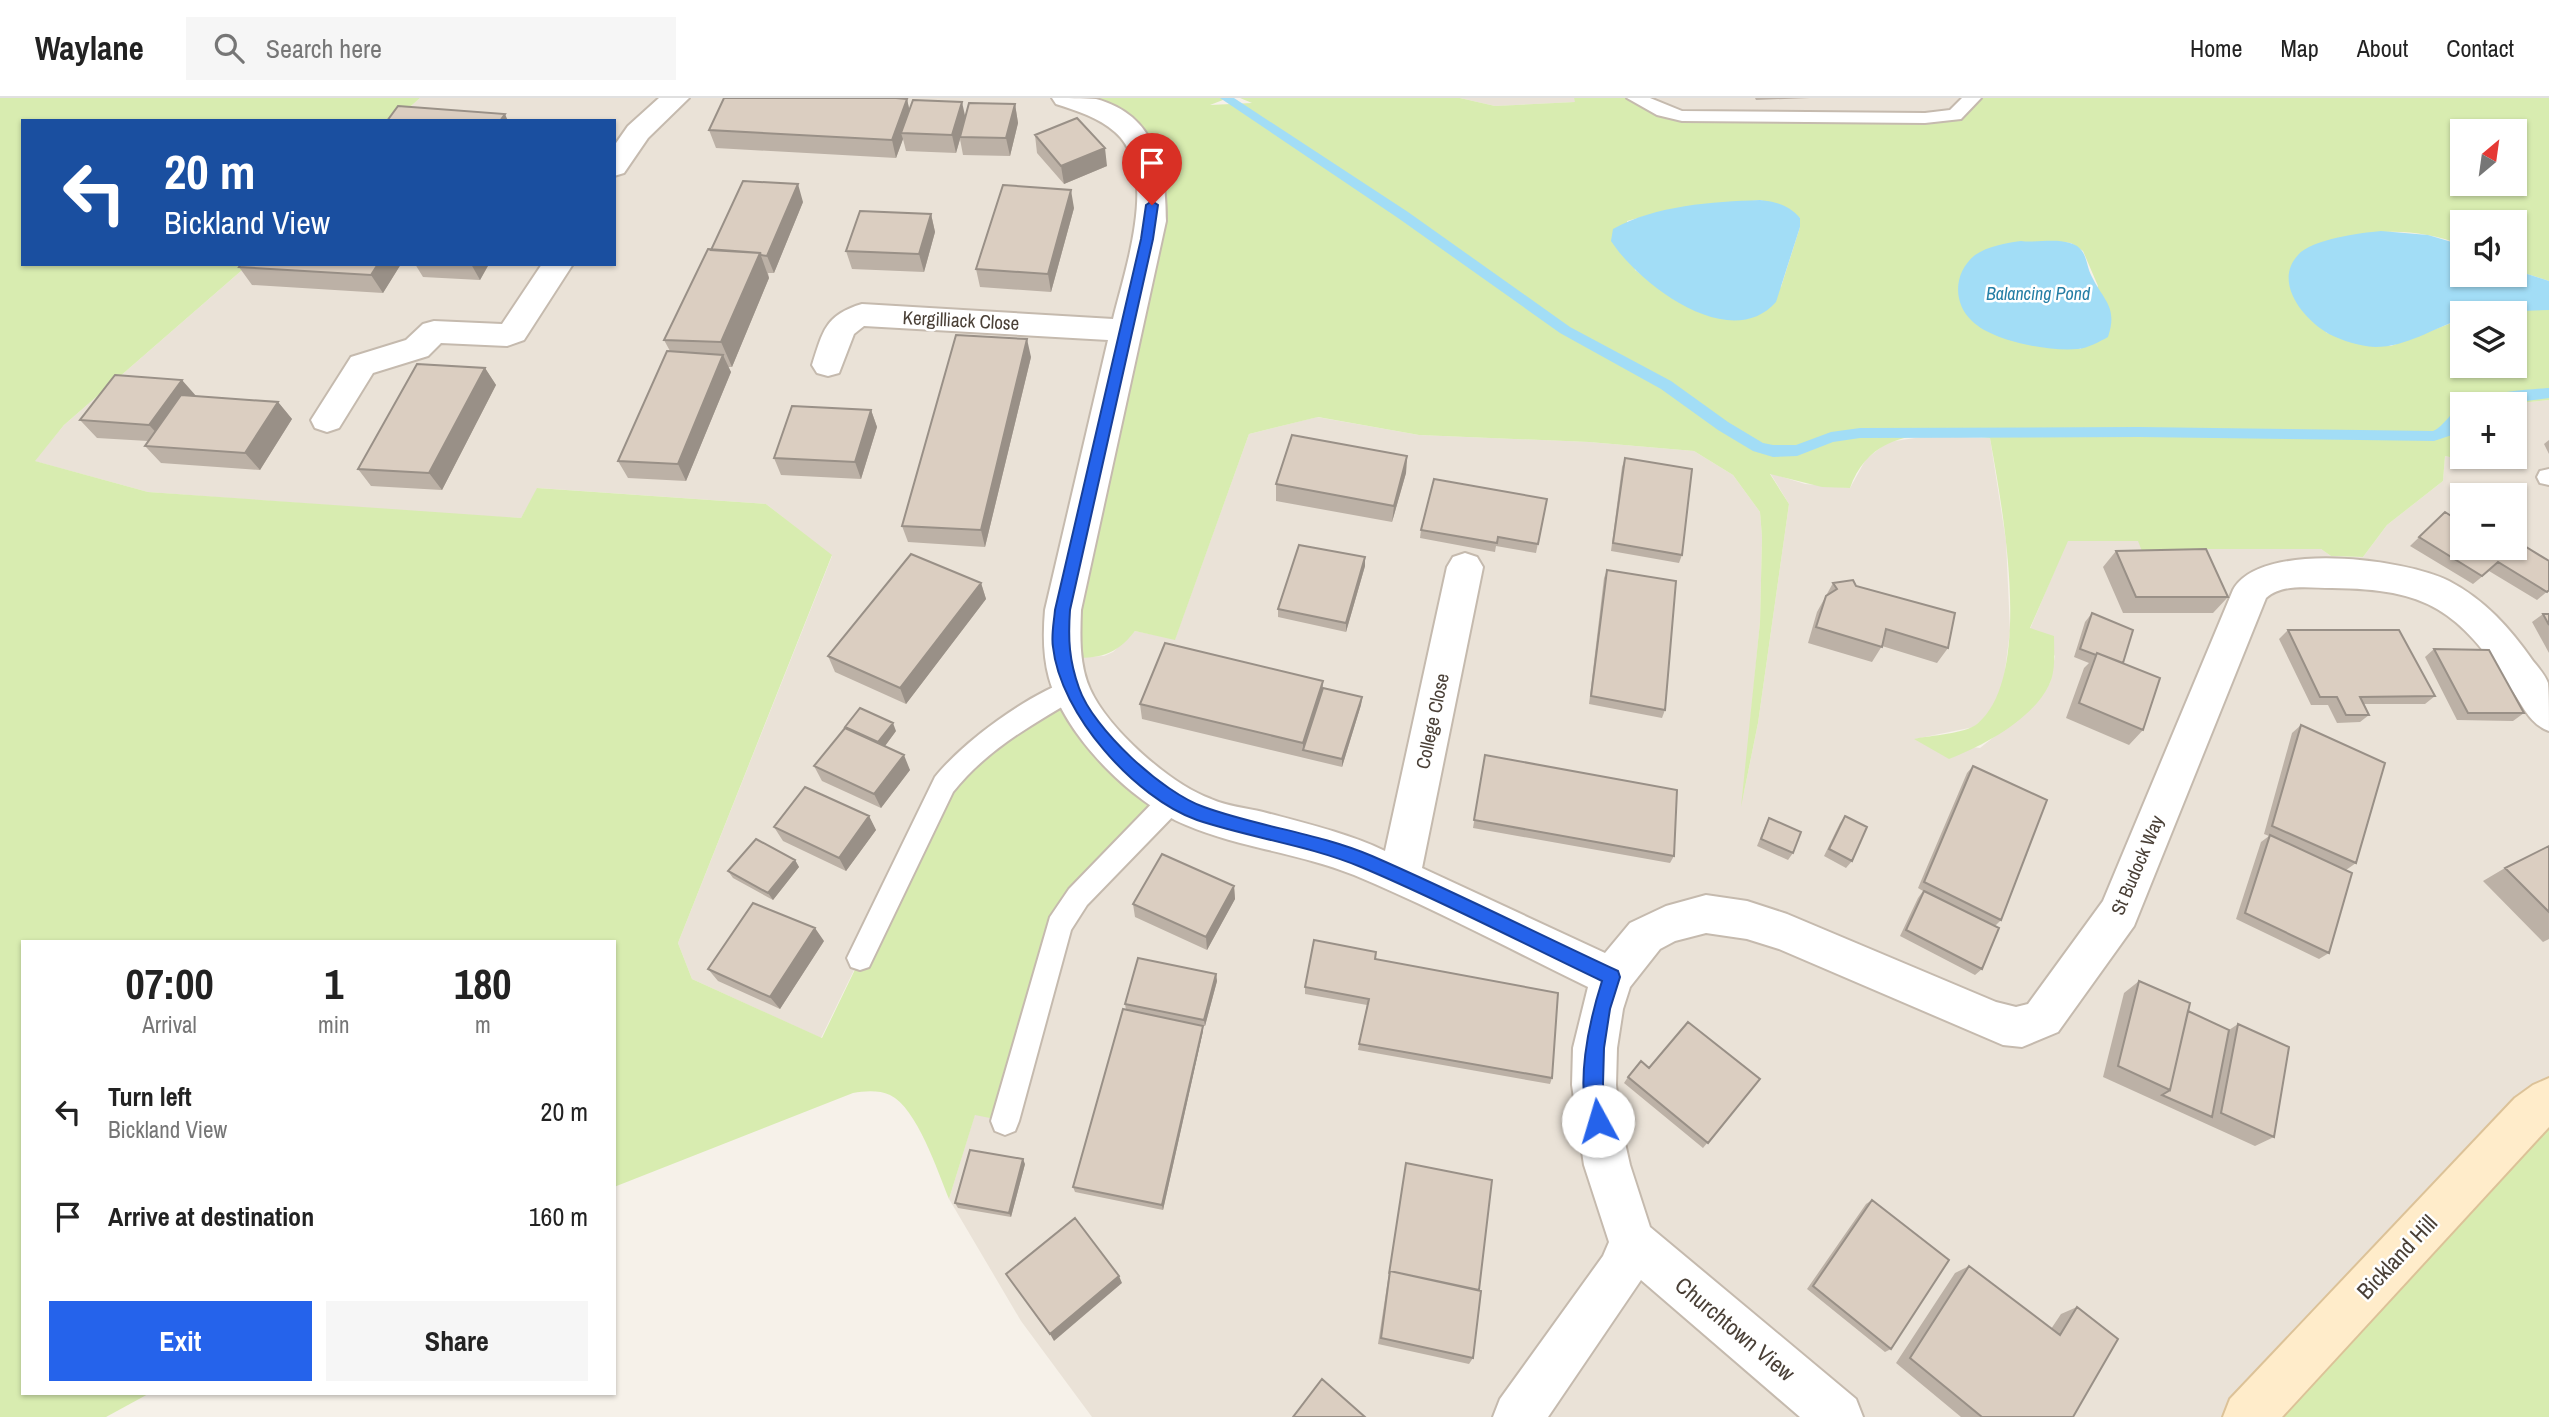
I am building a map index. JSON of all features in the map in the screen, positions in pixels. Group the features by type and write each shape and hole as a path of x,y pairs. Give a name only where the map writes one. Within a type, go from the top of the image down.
{"street":[{"path":"616,164 638,132 676,98"},
{"path":"1066,98 1105,111 1136,136 1148,164 1151,221 1063,610 1060,647 1071,690 1080,709 1131,766 1172,800 1199,813 1322,846 1400,876 1612,977 1602,1009 1595,1048 1594,1084 1607,1165 1632,1242 1621,1271 1518,1417"},
{"path":"327,420 362,365 417,348 434,332 507,335 513,332 557,266"},
{"name":"Kergilliack Close","path":"828,365 842,326 846,321 862,315 1125,330"},
{"name":"College Close","path":"1400,876 1465,567"},
{"name":"St Budock Way","path":"1612,977 1645,936 1667,925 1706,915 1727,916 1787,933 2010,1028 2028,1027 2043,1018 2119,913 2251,590 2268,577 2359,573 2414,581 2450,597 2493,634 2549,715"},
{"name":"Bickland Hill","path":"2248,1417 2531,1113 2549,1100"},
{"name":"Churchtown View","path":"1632,1242 1838,1417"}],"lane":[{"path":"1636,98 1663,111 1682,116 1925,118 1955,115 1972,98"},
{"path":"860,958 944,785 954,770 981,746 1071,690"},
{"path":"1005,1121 1059,925 1078,897 1172,800"}],"shaded area":[{"path":"420,98 1065,98 1094,107 1147,165 1060,658 1104,656 1113,652 1135,631 1175,639 1249,434 1317,417 1419,435 1589,442 1694,451 1733,475 1760,512 1760,622 1743,797 1758,723 1789,504 1770,473 1805,484 1850,488 1866,459 1888,442 1929,436 1990,438 2006,541 2010,631 2003,686 1990,712 1974,727 1915,739 1980,748 2034,705 2050,683 2055,656 2030,629 2067,541 2138,541 2195,556 2199,549 2321,549 2331,556 2363,557 2387,525 2443,481 2445,456 2450,457 2450,469 2527,469 2527,402 2549,400 2549,1092 2238,1417 1092,1417 1021,1321 949,1199 975,1114 1005,1121 944,785 821,1038 692,979 678,943 832,556 766,504 538,488 521,518 460,515 148,492 34,461 64,425 247,266 616,266 616,119 396,119"},
{"path":"1460,98 1574,98 1576,102 1495,106"},
{"path":"1636,98 1972,98 1958,113 1682,116"}],"green space":[{"path":"0,98 420,98 396,119 21,119 21,266 247,266 64,425 35,461 148,492 521,518 537,488 766,504 832,555 678,943 692,979 822,1038 944,785 1071,690 1172,800 1078,897 1005,1121 975,1115 949,1199 926,1142 909,1113 890,1095 872,1091 853,1093 616,1186 616,940 21,940 21,1395 146,1395 106,1417 0,1417"},
{"path":"1069,98 1228,98 1210,105 1252,103 1240,98 1460,98 1495,106 1575,102 1574,98 1636,98 1663,111 1944,117 1972,98 2549,98 2549,281 2527,274 2527,210 2450,210 2450,241 2424,234 2386,232 2366,233 2309,248 2308,316 2327,333 2391,346 2450,324 2450,378 2527,378 2527,309 2549,310 2549,400 2527,402 2527,392 2450,392 2450,457 2445,456 2443,481 2387,525 2363,557 2331,556 2321,549 2200,549 2195,556 2144,556 2138,541 2068,541 2030,628 2054,636 2054,668 2049,685 2031,710 2019,720 1977,747 1949,759 1914,739 1956,732 1977,724 1995,701 2005,669 2010,631 2006,546 1990,438 1927,434 1889,443 1873,453 1860,468 1850,488 1822,487 1770,474 1789,504 1758,723 1741,807 1760,622 1760,512 1733,475 1694,451 1589,442 1419,435 1318,417 1249,434 1175,640 1135,631 1119,647 1103,655 1063,658 1149,165 1095,106","holes":["1761,200 1800,218 1800,227 1781,287 1707,315 1676,300 1635,270 1627,221 1668,210","2032,243 2071,243 2083,251 2098,286 2081,349 2021,343"]},
{"path":"2549,1100 2549,1417 2248,1417"}],"water":[{"path":"1760,200 1777,203 1792,210 1800,218 1800,227 1776,302 1757,316 1735,320 1711,317 1687,307 1642,276 1611,241 1613,229 1647,215 1685,206"},
{"path":"2381,231 2428,235 2450,241 2450,287 2527,287 2527,274 2549,281 2549,310 2527,311 2527,301 2450,301 2450,323 2409,341 2375,347 2345,341 2319,327 2301,310 2290,288 2289,277 2291,266 2305,249 2361,233"},
{"name":"Balancing Pond","path":"2021,241 2064,242 2080,249 2110,311 2111,327 2108,337 2082,348 2052,349 2007,339 1981,328 1972,321 1961,305 1959,296 1958,287 1963,270 1980,252 1997,245"}],"building":[{"path":"724,98 907,99 892,140 709,130"},
{"path":"913,100 962,102 952,135 901,133"},
{"path":"969,103 1015,104 1006,138 960,137"},
{"path":"398,106 505,114 501,119 388,119"},
{"path":"1077,118 1105,148 1061,166 1035,135"},
{"path":"743,181 798,184 767,256 760,253 711,250"},
{"path":"1003,185 1071,190 1048,274 976,269"},
{"path":"860,211 931,214 919,254 846,251"},
{"path":"708,249 760,253 721,342 664,340"},
{"path":"240,266 377,266 371,275"},
{"path":"956,335 1027,339 981,530 902,526"},
{"path":"667,351 723,355 678,464 618,461"},
{"path":"417,364 485,368 429,473 358,469"},
{"path":"115,375 182,380 149,425 80,420"},
{"path":"181,395 278,402 245,453 145,446"},
{"path":"792,406 871,410 855,462 774,458"},
{"path":"1292,435 1407,456 1394,506 1276,484"},
{"path":"1625,458 1692,469 1682,555 1613,543"},
{"path":"1434,479 1547,499 1538,544 1498,537 1497,543 1421,530"},
{"path":"2445,512 2450,515 2450,556 2419,537"},
{"path":"1299,545 1365,557 1346,623 1278,609"},
{"path":"2527,548 2549,561 2547,592 2498,562 2482,576 2456,560 2527,560"},
{"path":"2206,549 2228,597 2136,597 2116,551"},
{"path":"911,554 981,583 900,688 828,656"},
{"path":"1607,570 1676,581 1665,710 1591,696"},
{"path":"1853,580 1856,586 1955,613 1948,648 1886,629 1882,647 1816,627 1826,596 1837,589 1833,583"},
{"path":"2092,613 2133,630 2123,663 2080,649"},
{"path":"2543,614 2549,614 2549,625"},
{"path":"2288,630 2399,630 2435,696 2360,697 2369,715 2346,715 2337,697 2320,697"},
{"path":"1165,643 1323,681 1303,743 1140,704"},
{"path":"2434,649 2489,650 2524,713 2468,713"},
{"path":"2097,653 2160,678 2143,730 2079,703"},
{"path":"1323,688 1362,697 1342,759 1303,750"},
{"path":"860,708 893,723 878,742 845,727"},
{"path":"2301,725 2385,763 2356,863 2272,826"},
{"path":"845,728 904,755 874,794 814,766"},
{"path":"1485,755 1677,790 1674,856 1474,820"},
{"path":"1973,766 2047,800 2001,920 1924,882"},
{"path":"805,787 869,816 839,858 774,827"},
{"path":"1845,816 1867,827 1852,861 1829,849"},
{"path":"1769,818 1801,832 1793,853 1761,839"},
{"path":"2270,835 2352,873 2329,953 2245,913"},
{"path":"756,839 795,860 768,893 728,871"},
{"path":"2549,846 2549,912 2505,868"},
{"path":"1162,854 1234,886 1206,937 1133,904"},
{"path":"1924,891 1999,928 1982,969 1906,930"},
{"path":"753,903 815,928 770,997 708,969"},
{"path":"1314,940 1376,952 1375,959 1558,993 1552,1078 1359,1044 1369,999 1305,987"},
{"path":"1138,958 1216,974 1204,1020 1125,1004"},
{"path":"2139,981 2190,1003 2170,1090 2118,1066"},
{"path":"1123,1009 1203,1026 1162,1205 1073,1187"},
{"path":"2188,1011 2229,1030 2212,1117 2162,1095 2170,1090"},
{"path":"1688,1022 1760,1079 1708,1143 1628,1077 1641,1061 1649,1068"},
{"path":"2238,1024 2289,1047 2274,1137 2221,1113"},
{"path":"970,1150 1023,1159 1009,1213 955,1203"},
{"path":"1406,1163 1492,1180 1479,1290 1390,1271 1389,1274"},
{"path":"1872,1200 1949,1260 1891,1349 1813,1286"},
{"path":"1075,1218 1119,1276 1050,1334 1006,1274"},
{"path":"1969,1266 2060,1335 2077,1307 2118,1339 2073,1417 1982,1417 1910,1358"},
{"path":"1390,1271 1481,1291 1473,1358 1381,1338"},
{"path":"1322,1379 1365,1417 1293,1417"}],"waterway":[{"path":"1226,98 1403,215 1565,330 1666,385 1723,426 1758,447 1773,451 1797,450 1831,437 1860,433 2139,432 2434,436 2450,427"},
{"path":"2527,394 2549,393"}],"route":[{"path":"1152,205 1151,221 1063,610 1060,647 1071,690 1080,709 1131,766 1172,800 1199,813 1322,846 1365,861 1612,977 1602,1009 1595,1048 1594,1084 1598,1121"}]}
